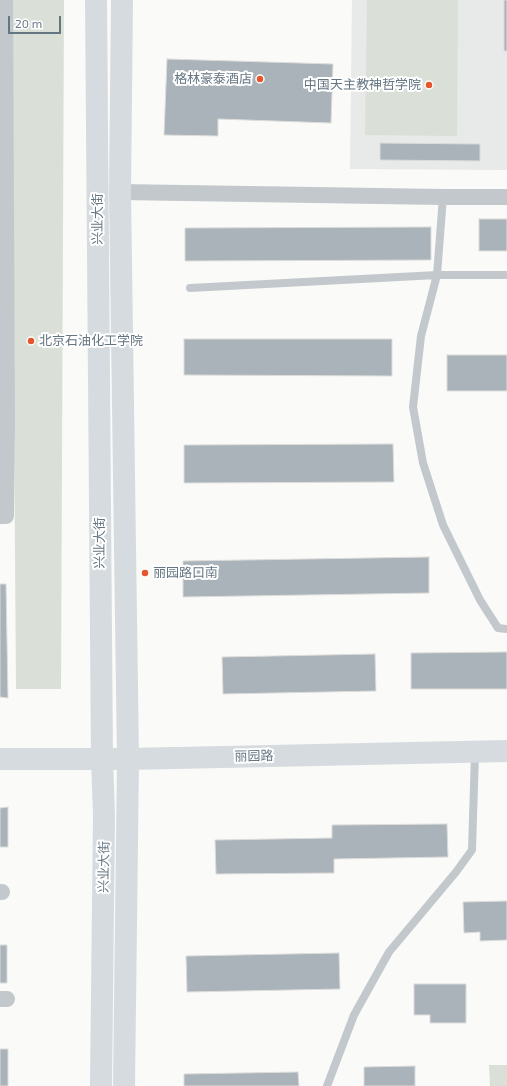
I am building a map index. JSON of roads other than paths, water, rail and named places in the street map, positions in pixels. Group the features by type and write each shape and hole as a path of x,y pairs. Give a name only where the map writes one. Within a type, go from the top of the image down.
{"main road":[{"name":"兴业大街","path":"96,0 102,759 104,814 101,1086"},
{"name":"兴业大街","path":"122,0 120,192 128,759 124,1086"},
{"name":"丽园路","path":"0,759 128,759 507,751"}],"street":[{"path":"0,516 6,516 7,420 3,270 3,6"},
{"path":"120,192 443,197 507,196"}],"lane":[{"path":"443,197 437,275 421,336 413,407 423,463 443,525 480,600 498,628 507,629"},
{"path":"190,288 437,275 507,275"},
{"path":"327,1086 354,1015 389,952 456,872 472,850 475,752"}],"place":[{"name":"格林豪泰酒店","path":"260,79"},
{"name":"中国天主教神哲学院","path":"429,85"},
{"name":"北京石油化工学院","path":"31,341"},
{"name":"丽园路口南","path":"145,573"}]}
